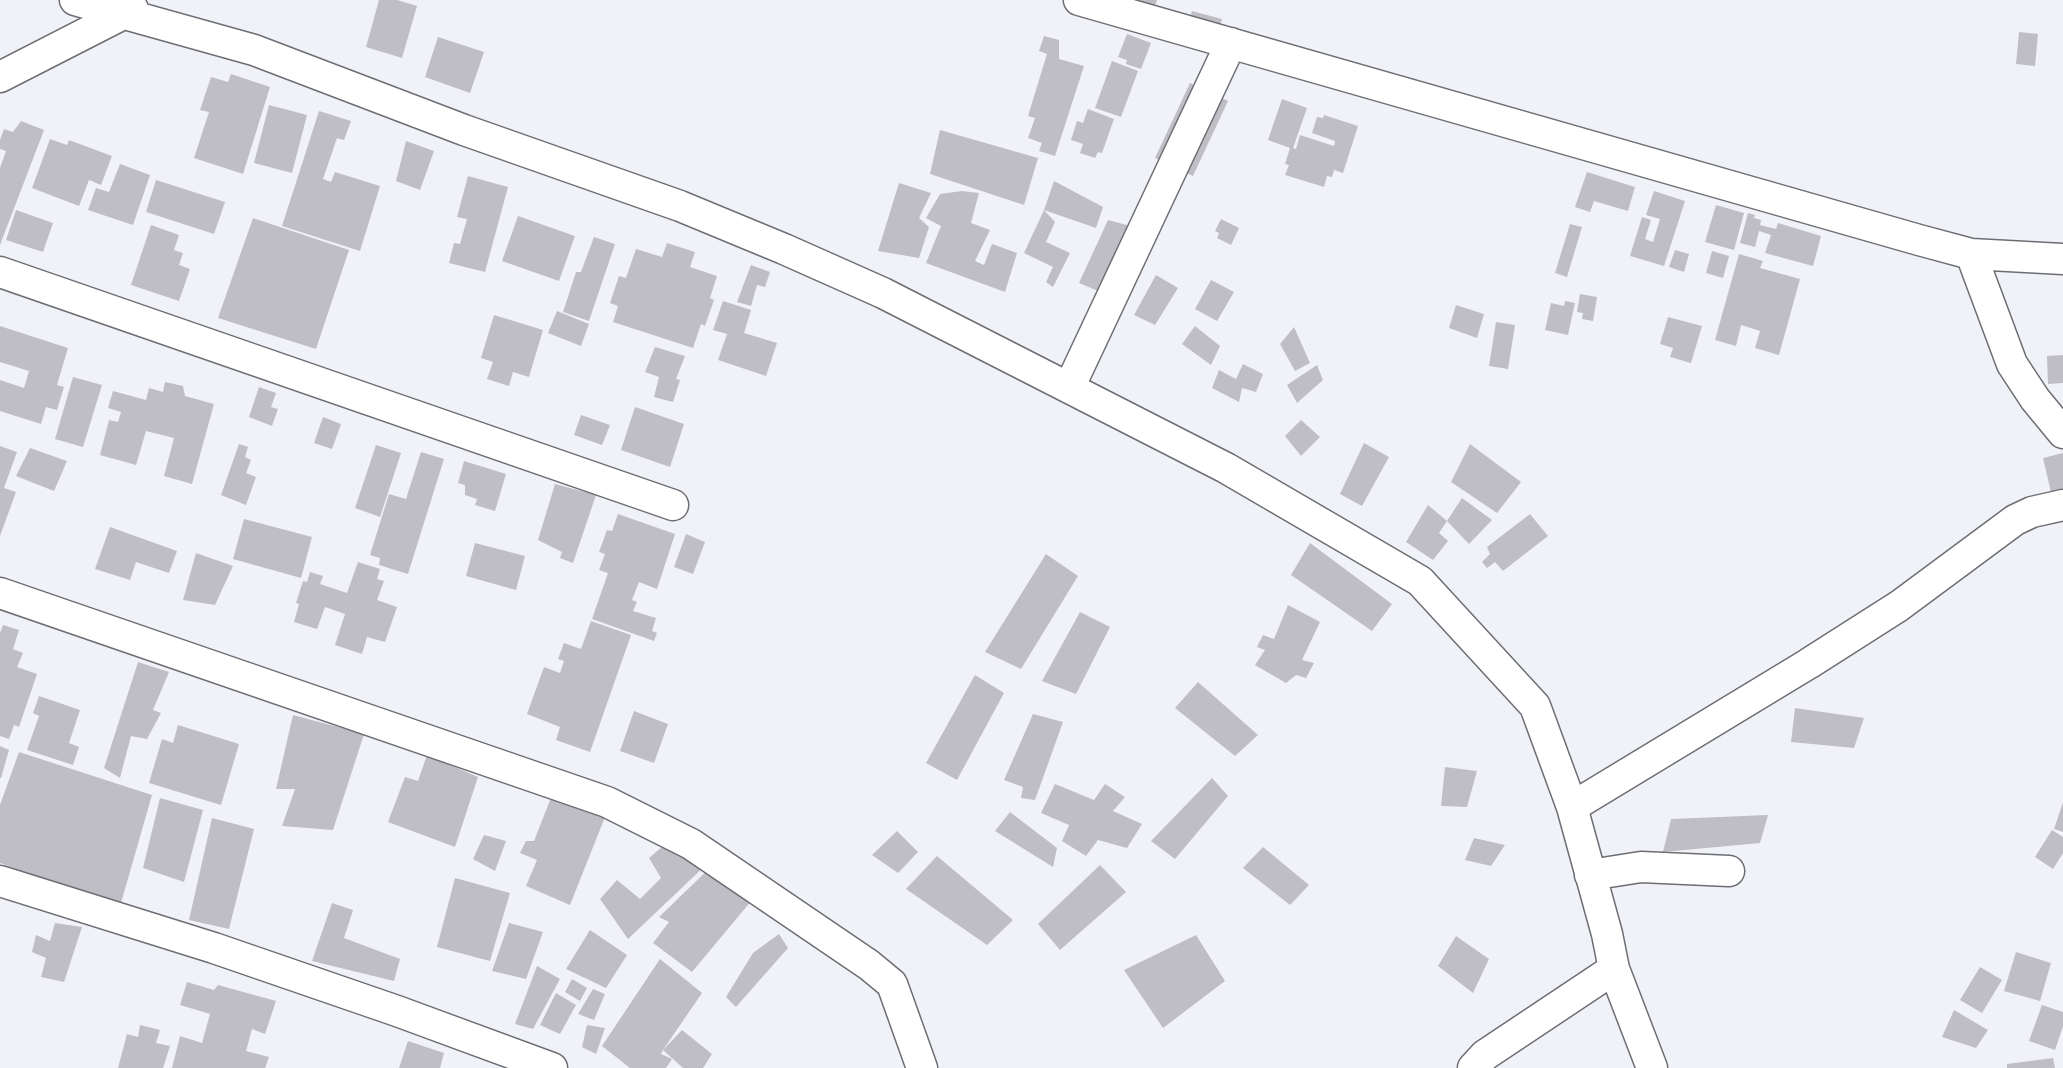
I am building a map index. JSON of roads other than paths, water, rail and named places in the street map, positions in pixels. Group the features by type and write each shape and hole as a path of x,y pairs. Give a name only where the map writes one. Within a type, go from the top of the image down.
{"street":[{"path":"75,0 137,7 464,130 680,206 784,249 883,293 1226,468 1420,582 1535,706 1572,807 1614,969 1652,1068"},
{"path":"1079,0 1972,254 2063,259"},
{"path":"0,77 137,7"},
{"path":"1069,388 1231,43"},
{"path":"1972,254 2012,364 2035,399 2063,433"},
{"path":"0,272 673,505"},
{"path":"1572,807 1899,606 2015,520 2032,512 2063,505"},
{"path":"0,593 607,802 691,844 869,965 892,984 922,1068"},
{"path":"1590,875 1641,867 1729,871"},
{"path":"0,881 214,948 552,1068"},
{"path":"1473,1068 1485,1055 1614,969"}]}
